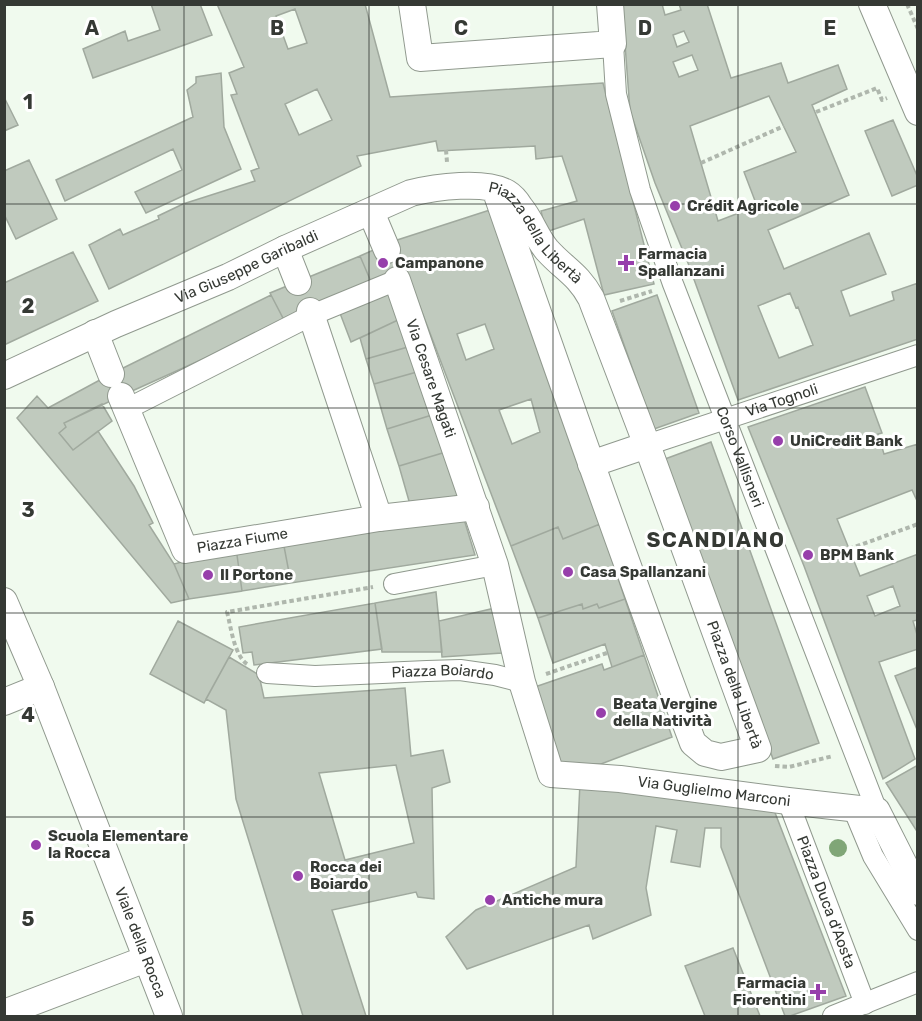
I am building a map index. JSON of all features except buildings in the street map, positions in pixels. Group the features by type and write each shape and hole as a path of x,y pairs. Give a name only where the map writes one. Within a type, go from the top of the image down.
{"street":[{"path":"412,4 420,58 613,44 610,4"},
{"path":"872,4 918,112"},
{"name":"Corso Vallisneri","path":"613,44 616,94 637,179 673,284 854,751 865,810 918,892"},
{"name":"Via Giuseppe Garibaldi","path":"4,376 95,333 228,277 411,193 432,188 473,186 495,189"},
{"name":"Piazza della Libertà","path":"495,189 508,194 521,208 547,250 584,285 647,445 758,749 721,757 705,753 693,743 591,464 495,189"},
{"path":"371,212 387,250"},
{"path":"285,249 298,282"},
{"name":"Via Cesare Magati","path":"311,313 397,280 495,565 522,682"},
{"path":"119,393 311,313 379,518"},
{"name":"Piazza Fiume","path":"95,333 185,550 379,518 476,507"},
{"name":"Via Tognoli","path":"647,445 918,355"},
{"path":"591,464 647,445"},
{"path":"394,584 495,565"},
{"name":"Viale della Rocca","path":"4,601 41,687 169,1017"},
{"name":"Piazza Boiardo","path":"267,673 315,676 460,670 522,682"},
{"name":"Via Guglielmo Marconi","path":"522,682 551,774 620,779 865,810"},
{"path":"4,702 41,687"},
{"name":"Piazza Duca d'Aosta","path":"788,801 865,1004"},
{"path":"865,810 873,856 918,930"},
{"path":"4,1013 146,959"},
{"path":"833,1017 918,982"}],"path":[{"path":"907,4 918,29"},
{"path":"816,112 876,88"},
{"path":"700,163 784,126"},
{"path":"446,150 447,161"},
{"path":"595,309 673,284"},
{"path":"849,549 918,524"},
{"path":"267,673 242,661 237,651 227,612 352,591"},
{"path":"522,682 608,653"},
{"path":"758,749 769,764 789,767 854,751"}],"place":[{"name":"Crédit Agricole","path":"675,206"},
{"name":"Campanone","path":"383,263"},
{"name":"Farmacia Spallanzani","path":"626,263"},
{"name":"UniCredit Bank","path":"778,441"},
{"name":"BPM Bank","path":"808,555"},
{"name":"Casa Spallanzani","path":"568,572"},
{"name":"Il Portone","path":"208,575"},
{"name":"Beata Vergine della Natività","path":"601,713"},
{"name":"Scuola Elementare la Rocca","path":"36,845"},
{"name":"Rocca dei Boiardo","path":"298,876"},
{"name":"Antiche mura","path":"490,900"},
{"name":"Farmacia Fiorentini","path":"818,992"}],"district":[{"name":"SCANDIANO","path":"716,539"}]}
